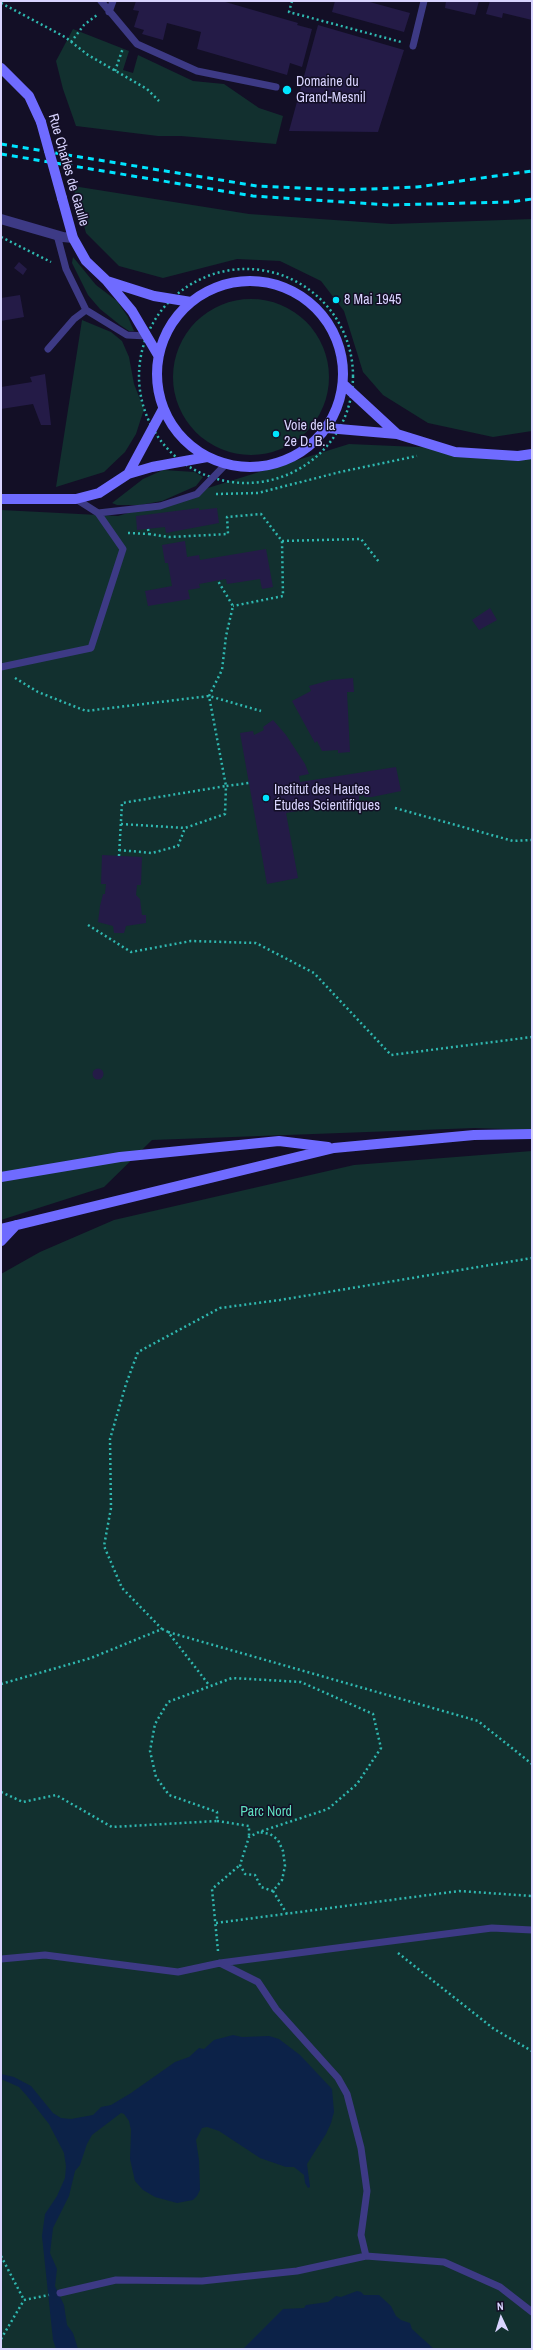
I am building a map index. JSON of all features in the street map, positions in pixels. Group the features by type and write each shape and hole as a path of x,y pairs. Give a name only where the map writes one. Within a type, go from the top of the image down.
{"main road":[{"name":"Rue Charles de Gaulle","path":"1,68 29,96 40,122 73,238 86,261 107,280 132,312 158,356"},
{"name":"Rue Charles de Gaulle","path":"107,280 154,296 191,302"},
{"path":"348,388 327,428 308,448 282,462 254,468 226,464 207,457 189,444 179,434 163,409 157,382 158,356 170,326 191,302 212,288 235,281 260,280 284,286 306,298 324,315 337,337 348,388 397,434"},
{"path":"128,474 163,409"},
{"path":"327,428 397,434 455,452 518,456 532,454"},
{"path":"1,499 76,499 99,493 128,474 152,467 207,457"},
{"path":"1,1229 334,1148 474,1135 532,1134"},
{"path":"1,1177 120,1157 280,1141 334,1148"},
{"path":"1,1241 17,1224"}],"street":[{"path":"1,218 57,235 73,238"}],"lane":[{"path":"101,1 137,44 197,71 276,86"},
{"path":"109,12 113,1"},
{"path":"413,46 424,1"},
{"path":"57,235 66,269 86,310 127,335 147,336"},
{"path":"48,349 74,319 86,310"},
{"path":"98,513 160,506 197,494 226,464"},
{"path":"1,667 91,648 123,550 98,513 76,499"},
{"path":"1,1959 45,1955 178,1972 220,1963 492,1928 532,1930"},
{"path":"220,1963 258,1982 276,2009 338,2078 347,2094 361,2148 367,2191 361,2235 366,2256"},
{"path":"60,2293 116,2280 202,2281 297,2271 366,2256 444,2262 500,2287 532,2312"}],"path":[{"path":"292,1 289,12 413,46"},
{"path":"1,3 71,42 115,72 147,89 159,101"},
{"path":"71,42 84,25 100,13 109,12"},
{"path":"115,72 119,61"},
{"path":"1,237 66,269"},
{"path":"227,271 262,271 296,282 324,303 344,332 353,366 348,388 346,413 339,429 325,448 312,460 281,477 247,483 213,478 183,462 168,449 153,428 142,403 139,386 139,368 147,336 156,318 173,299 194,282 227,271"},
{"path":"197,494 258,493 340,472 419,456"},
{"path":"112,533 149,534 169,537 228,534 227,517 261,514 282,541 283,596 233,606"},
{"path":"148,529 149,534"},
{"path":"282,541 361,539 378,562"},
{"path":"121,824 185,828 225,814 226,786 209,696 222,670 226,636 233,606 218,581"},
{"path":"13,677 38,692 86,711 209,696 261,711"},
{"path":"119,856 122,803 249,783"},
{"path":"395,808 513,842 532,840"},
{"path":"119,850 152,853 178,846 185,828"},
{"path":"88,925 131,952 191,940 256,943 314,973 391,1055 532,1037"},
{"path":"532,1258 280,1300 220,1308 138,1352 126,1384 110,1439 111,1508 104,1546 122,1588 162,1629 478,1722 532,1764"},
{"path":"1,1684 91,1658 162,1629"},
{"path":"168,1632 209,1685"},
{"path":"217,1821 217,1812 169,1795 156,1777 150,1751 156,1724 168,1702 209,1685 232,1678 301,1682 373,1714 381,1748 357,1784 328,1810 259,1832 249,1837"},
{"path":"1,1792 23,1802 56,1795 112,1827 217,1821 249,1826 249,1837 240,1865 212,1889 220,1963"},
{"path":"259,1832 270,1834 278,1840 283,1851 285,1866 282,1880 273,1891"},
{"path":"240,1865 245,1874 255,1875 261,1887 273,1891 287,1914"},
{"path":"216,1923 458,1891 532,1896"},
{"path":"383,1942 494,2029 532,2052"},
{"path":"1,2256 24,2300"},
{"path":"1,2339 24,2300 60,2293"}],"green space":[{"path":"73,29 129,51 123,70 133,73 138,55 193,81 224,84 259,108 283,116 276,144 181,136 158,136 76,126 63,89 56,61"},
{"path":"73,186 249,214 391,224 532,219 532,431 493,437 428,423 383,395 363,372 344,311 321,281 280,261 237,259 163,278 119,266 86,233"},
{"path":"73,257 96,285 117,301 128,317 134,331 129,331 120,325 100,309 88,295 72,263"},
{"path":"243,299 259,299 274,302 288,308 301,317 311,327 320,340 326,354 329,377 328,392 320,414 311,427 301,437 288,446 274,452 259,455 243,455 228,452 214,446 201,437 191,427 182,414 176,400 173,385 173,369 176,354 182,340 191,327 201,317 214,308 228,302"},
{"path":"82,320 111,332 122,341 129,357 134,384 144,409 136,434 125,452 104,472 56,487"},
{"name":"Institut des Hautes Études Scientifiques","path":"349,444 532,452 532,1130 475,1128 152,1140 104,1187 1,1220 1,510 118,516"},
{"path":"163,470 195,472 203,477 196,486 162,501 140,505 117,505 112,503 143,479"},
{"name":"Parc Nord","path":"532,1151 532,2349 1,2349 1,1274 40,1252 114,1220 354,1165"}],"water":[{"path":"233,2035 242,2037 269,2036 279,2039 300,2055 332,2089 334,2112 331,2123 326,2134 307,2164 310,2187 308,2188 305,2183 304,2175 294,2167 286,2167 260,2158 219,2131 207,2127 202,2128 196,2140 199,2160 200,2190 197,2196 193,2200 177,2203 155,2197 143,2190 135,2181 130,2159 131,2130 129,2121 124,2114 121,2113 92,2135 87,2144 80,2165 75,2171 69,2196 53,2228 50,2253 57,2269 55,2286 64,2305 67,2325 73,2333 78,2349 56,2349 53,2340 42,2236 45,2214 57,2196 65,2178 66,2166 64,2153 49,2124 27,2096 19,2087 1,2079 1,2074 14,2077 31,2086 53,2113 61,2118 71,2119 93,2115 101,2107 111,2105 131,2093 175,2062 189,2057 199,2048 204,2049 214,2040"},
{"path":"357,2291 364,2295 379,2295 391,2306 396,2316 401,2320 410,2323 412,2329 434,2349 243,2349 283,2309 304,2308 306,2305 328,2302 336,2296 341,2297"}],"building":[{"path":"136,1 222,1 298,23 297,25 312,29 302,67 290,63 287,75 197,49 201,32 167,23 163,40 142,34 144,30 134,27 139,11 133,10"},
{"path":"335,1 366,1 410,13 404,32 332,12"},
{"path":"446,1 479,1 475,15 445,8"},
{"path":"490,1 532,2 532,20 503,13 502,18 486,14"},
{"path":"318,25 404,50 378,132 289,131"},
{"path":"19,262 27,269 23,275 14,268"},
{"path":"20,295 24,317 1,321 1,298"},
{"path":"45,374 51,425 41,425 33,404 1,409 1,387 32,382 30,377"},
{"path":"199,508 199,510 217,508 219,523 166,533 165,527 137,530 136,516"},
{"path":"185,541 187,557 199,555 200,560 266,549 273,587 262,589 260,579 227,584 226,579 199,584 200,588 188,590 190,599 148,606 145,591 172,586 168,563 165,563 162,545"},
{"path":"490,608 497,620 479,630 472,620"},
{"path":"353,678 354,692 347,692 350,752 338,753 338,750 322,751 317,741 315,743 292,701 311,691 309,686 331,680"},
{"path":"273,720 286,735 305,764 309,774 299,776 300,782 396,767 401,791 372,797 364,797 364,795 359,796 359,800 286,813 298,878 267,884 240,733 253,731 254,735 264,730 263,727"},
{"path":"102,855 142,857 141,885 137,885 136,895 140,899 142,915 146,915 146,923 126,926 124,933 114,933 113,926 98,922 100,906 103,894 105,894 106,884 101,884"},
{"path":"98,1068 102,1070 104,1074 102,1078 98,1080 94,1078 92,1074 94,1070"}],"railway":[{"path":"1,144 257,186 345,190 417,187 532,171"},
{"path":"1,154 253,196 389,205 510,202 532,199"}],"place":[{"name":"Domaine du Grand-Mesnil","path":"287,90"},
{"name":"8 Mai 1945","path":"336,300"},
{"name":"Voie de la 2e D. B.","path":"276,434"},
{"name":"Institut des Hautes Études Scientifiques","path":"266,798"}]}
